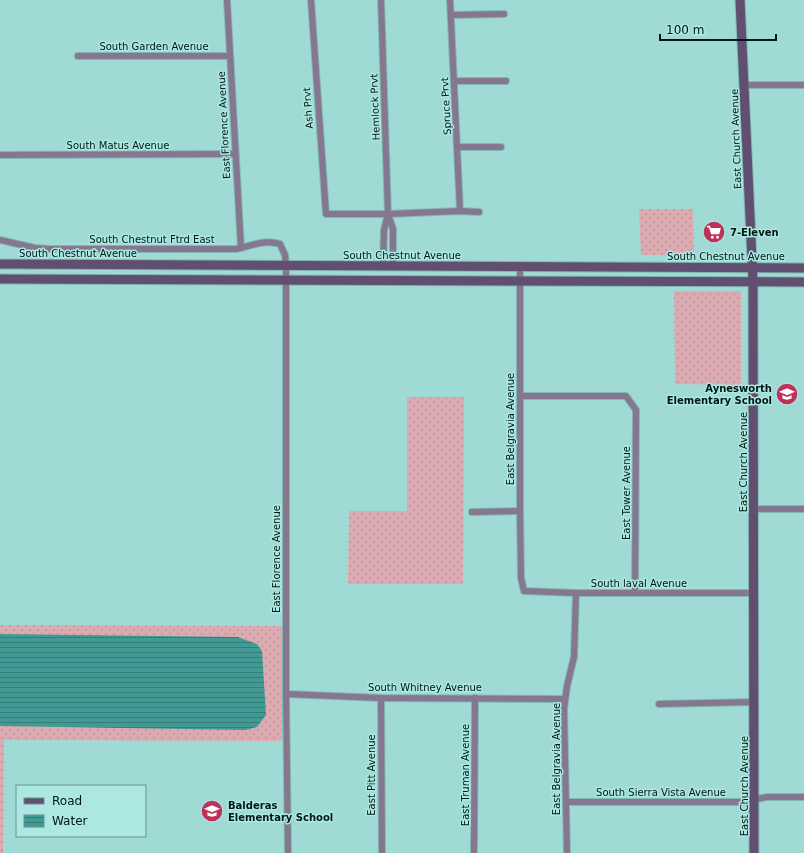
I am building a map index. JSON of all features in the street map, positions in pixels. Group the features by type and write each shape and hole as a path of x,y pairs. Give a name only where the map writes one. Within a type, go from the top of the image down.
{"main road":[{"name":"East Church Avenue","path":"740,0 753,282 755,702 754,853"},
{"name":"South Chestnut Avenue","path":"0,264 804,268"},
{"path":"0,279 804,282"}],"street":[{"name":"East Florence Avenue","path":"227,0 241,248"},
{"name":"Ash Prvt","path":"311,0 326,214 388,214"},
{"name":"Hemlock Prvt","path":"381,0 388,214 384,230 383,266"},
{"name":"Spruce Prvt","path":"450,0 460,211"},
{"path":"451,16 504,14"},
{"name":"South Garden Avenue","path":"78,56 230,56"},
{"path":"455,81 506,81"},
{"path":"745,85 804,85"},
{"path":"458,147 501,147"},
{"name":"South Matus Avenue","path":"0,155 235,154"},
{"path":"388,214 460,211 479,212"},
{"name":"Hemlock Prvt","path":"388,214 393,228 394,266"},
{"name":"South Chestnut Ftrd East","path":"0,240 34,248 49,249 236,249 264,242 273,242 280,244 284,254 286,266"},
{"name":"East Florence Avenue","path":"286,266 286,694 288,853"},
{"name":"East Belgravia Avenue","path":"520,266 520,511 521,578 524,591"},
{"name":"East Tower Avenue","path":"520,396 626,396 636,410 635,592"},
{"path":"754,509 804,509"},
{"path":"472,512 520,511"},
{"name":"South laval Avenue","path":"524,591 576,593 754,593"},
{"name":"East Belgravia Avenue","path":"567,853 564,710 574,658 576,593"},
{"name":"South Whitney Avenue","path":"286,694 381,698 565,699"},
{"name":"East Pitt Avenue","path":"381,698 382,853"},
{"name":"East Truman Avenue","path":"474,853 475,698"},
{"path":"659,704 755,702"},
{"name":"South Sierra Vista Avenue","path":"566,802 742,802 768,797 804,797"}],"shaded area":[{"path":"639,209 693,209 694,255 641,255"},
{"path":"674,291 741,291 741,385 675,384"},
{"path":"407,397 464,397 463,584 348,584 349,511 407,511"},
{"path":"0,625 282,626 282,741 4,740 3,853 0,853"}],"water":[{"path":"0,634 238,637 257,644 262,651 266,715 257,727 245,730 0,726"}],"place":[{"name":"7-Eleven","path":"714,232"},
{"name":"Aynesworth Elementary School","path":"787,394"},
{"name":"Balderas Elementary School","path":"212,811"}]}
